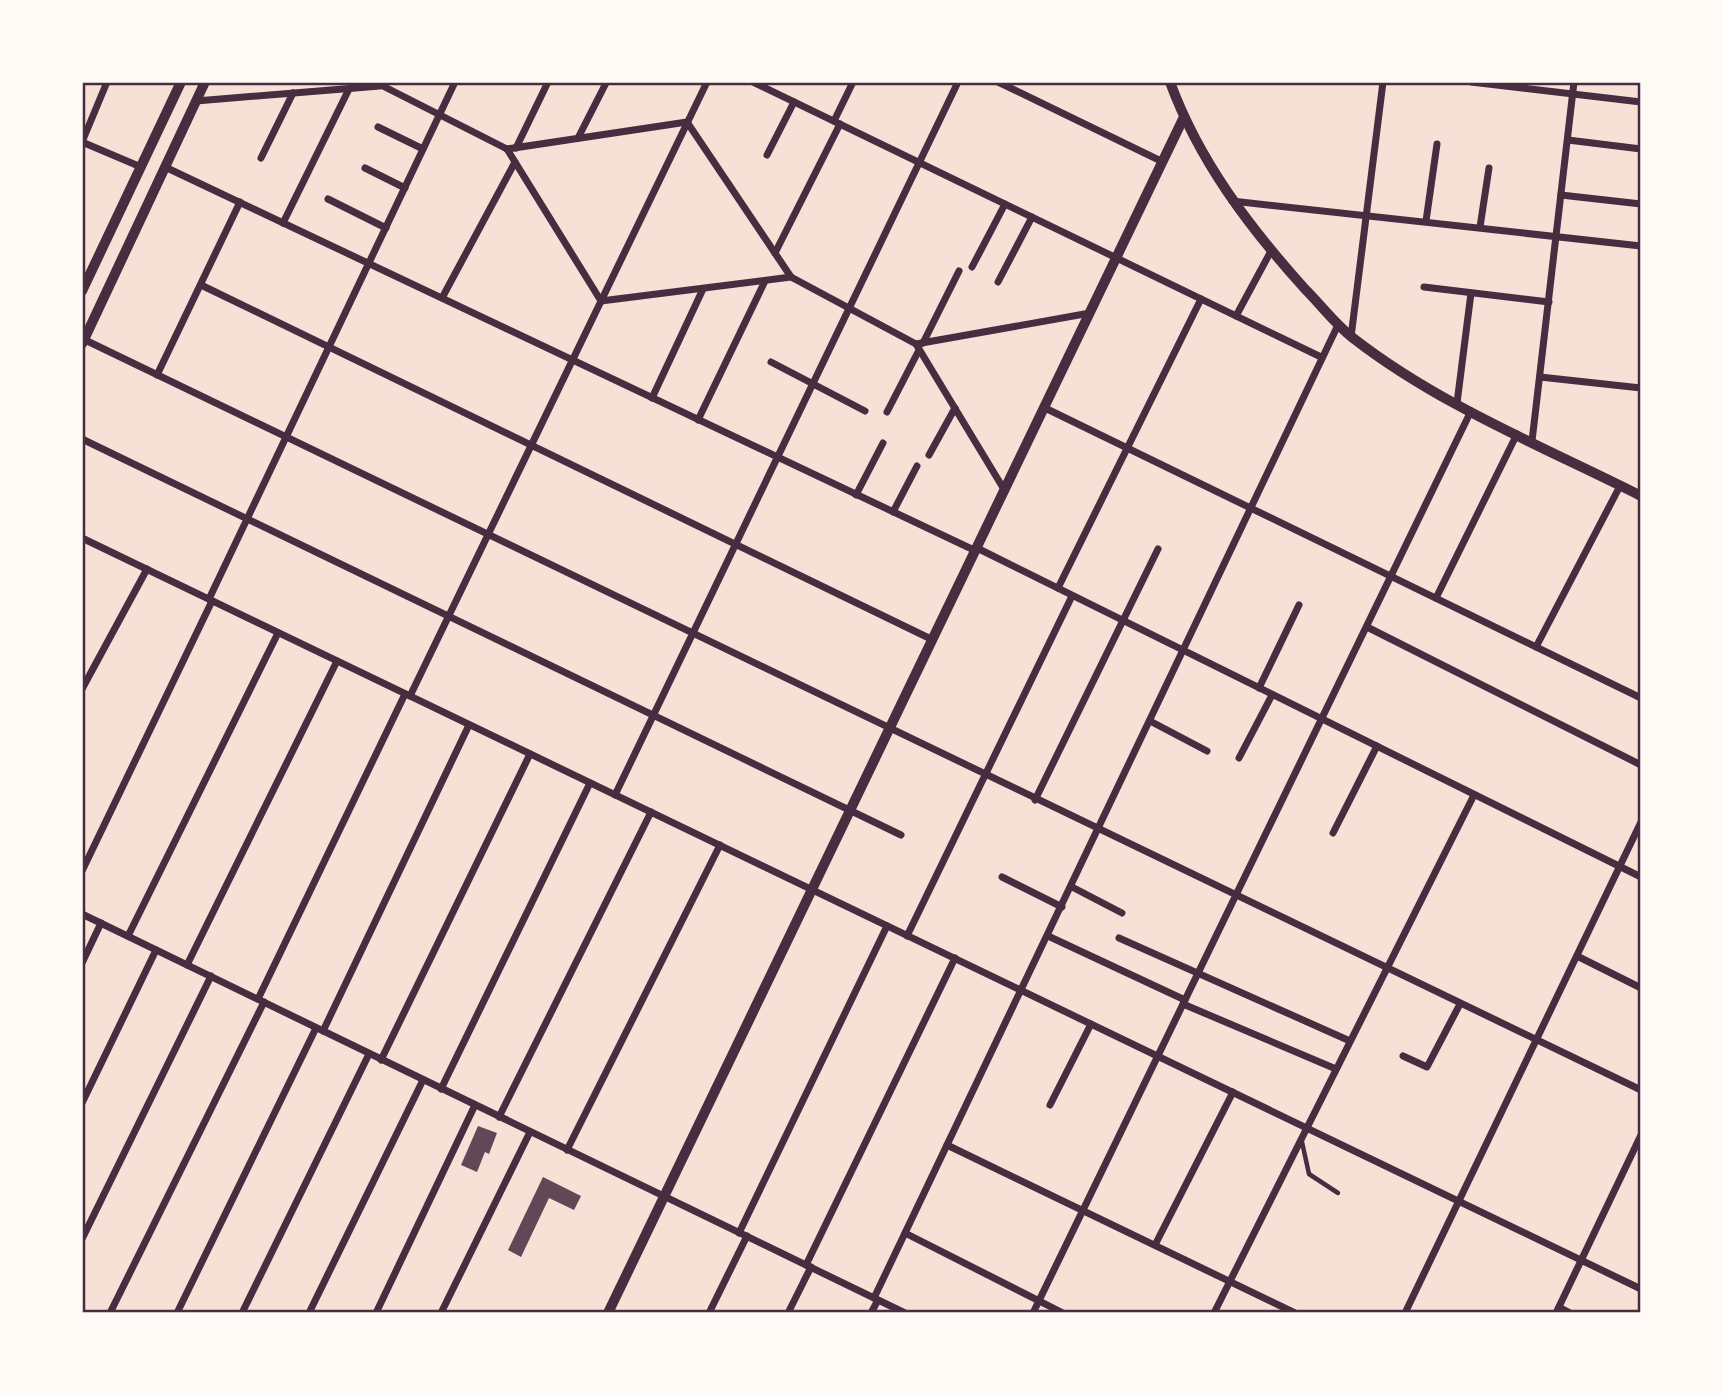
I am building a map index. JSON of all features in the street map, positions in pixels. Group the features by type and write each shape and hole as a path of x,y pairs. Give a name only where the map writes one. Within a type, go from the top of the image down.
{"main road":[{"path":"82,291 181,82"},
{"path":"83,341 205,82"},
{"path":"1170,82 1183,118 1232,201 1271,251 1351,337 1404,373 1471,411 1641,496"}],"street":[{"path":"107,82 82,142 141,167"},
{"path":"82,871 455,82"},
{"path":"548,82 512,148 515,162 601,302"},
{"path":"110,1313 707,82"},
{"path":"753,82 1321,357"},
{"path":"775,253 837,123 853,82"},
{"path":"615,795 958,82"},
{"path":"998,82 1163,162"},
{"path":"1351,337 1383,82"},
{"path":"1474,82 1641,102"},
{"path":"1532,442 1574,82"},
{"path":"578,138 606,83"},
{"path":"196,101 349,89 378,84 439,116 512,148 687,122"},
{"path":"283,223 349,89"},
{"path":"261,158 293,93"},
{"path":"767,155 794,102"},
{"path":"608,1313 1183,118"},
{"path":"687,122 791,277 919,345 1005,491"},
{"path":"378,127 423,149"},
{"path":"1567,140 1641,149"},
{"path":"1426,221 1437,144"},
{"path":"442,298 515,162"},
{"path":"165,167 1058,588 1641,877"},
{"path":"365,168 405,188"},
{"path":"1480,228 1489,168"},
{"path":"1561,195 1641,204"},
{"path":"328,199 386,228"},
{"path":"1232,201 1641,246"},
{"path":"158,375 240,202"},
{"path":"972,267 1005,204"},
{"path":"998,282 1031,217"},
{"path":"1236,316 1271,251"},
{"path":"887,412 959,271"},
{"path":"601,302 791,277"},
{"path":"698,420 765,281"},
{"path":"201,285 933,640"},
{"path":"1424,287 1549,302"},
{"path":"652,398 703,289"},
{"path":"1457,403 1471,293"},
{"path":"1058,588 1201,299"},
{"path":"919,345 1090,313"},
{"path":"871,1313 905,1233 1338,325"},
{"path":"83,341 1641,1090"},
{"path":"771,362 865,411"},
{"path":"1540,377 1641,388"},
{"path":"929,454 955,408"},
{"path":"1045,408 1641,698"},
{"path":"1033,1313 1471,411"},
{"path":"1436,598 1517,434"},
{"path":"82,439 901,835"},
{"path":"856,495 883,443"},
{"path":"893,512 917,466"},
{"path":"1536,648 1620,486"},
{"path":"82,538 1641,1289"},
{"path":"1035,800 1158,549"},
{"path":"82,690 147,569"},
{"path":"907,936 1072,596"},
{"path":"1259,688 1299,605"},
{"path":"1367,627 1641,765"},
{"path":"128,936 278,633"},
{"path":"187,965 337,661"},
{"path":"1239,758 1272,695"},
{"path":"1150,722 1207,751"},
{"path":"177,1313 320,1030 469,725"},
{"path":"1333,833 1377,746"},
{"path":"381,1060 530,754"},
{"path":"441,1088 590,783"},
{"path":"1214,1313 1474,795"},
{"path":"499,1117 651,812"},
{"path":"1405,1313 1641,822"},
{"path":"567,1150 720,845"},
{"path":"1002,877 1062,908"},
{"path":"1072,887 1122,914"},
{"path":"82,914 905,1313"},
{"path":"82,963 101,923"},
{"path":"709,1313 743,1234 887,926"},
{"path":"1048,936 1184,1002 1336,1069"},
{"path":"1119,938 1350,1041"},
{"path":"82,1103 156,950"},
{"path":"1577,956 1641,988"},
{"path":"788,1313 955,958"},
{"path":"82,1239 211,976"},
{"path":"1403,1056 1428,1066 1460,1004"},
{"path":"1050,1105 1091,1024"},
{"path":"242,1313 369,1054"},
{"path":"309,1313 423,1080"},
{"path":"1155,1245 1233,1092"},
{"path":"376,1313 475,1105"},
{"path":"441,1313 530,1132"},
{"path":"1570,1313 1558,1310 1641,1135"},
{"path":"947,1145 1295,1313"},
{"path":"905,1233 1063,1313"}],"lane":[{"path":"1302,1137 1309,1174 1338,1193"}],"building":[{"path":"478,1126 497,1133 489,1154 485,1152 477,1172 461,1165"},
{"path":"543,1177 581,1196 574,1210 549,1198 521,1257 508,1250"}]}
